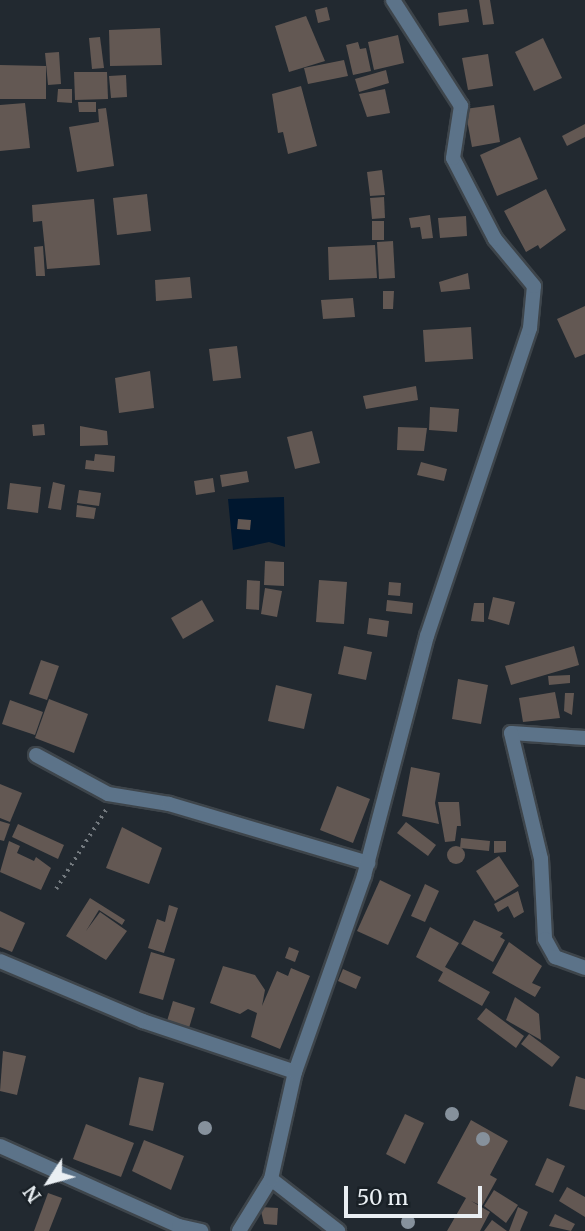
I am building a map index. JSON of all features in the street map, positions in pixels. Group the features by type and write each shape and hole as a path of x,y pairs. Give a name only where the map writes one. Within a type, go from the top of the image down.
{"street":[{"path":"239,1231 271,1180 295,1072 368,863 427,636 530,328 534,286 495,239 453,158 461,106 393,0"},
{"path":"585,738 511,733 541,859 545,939 555,957 585,968"},
{"path":"36,755 108,793 169,804 368,863"},
{"path":"0,961 143,1021 295,1072"},
{"path":"0,1146 169,1222 201,1231"},
{"path":"271,1180 338,1231"}],"path":[{"path":"56,889 106,811 108,793"}],"water":[{"path":"284,497 285,547 269,542 233,550 228,499"}],"building":[{"path":"479,0 490,0 494,24 483,25"},
{"path":"327,7 330,20 318,23 315,10"},
{"path":"467,9 469,22 439,26 438,13"},
{"path":"306,16 325,61 289,72 275,26"},
{"path":"160,28 162,65 110,66 109,30"},
{"path":"398,35 404,63 374,70 368,42"},
{"path":"100,37 104,68 92,69 89,38"},
{"path":"543,38 562,78 534,91 515,52"},
{"path":"358,42 360,49 366,48 371,71 353,75 346,45"},
{"path":"59,52 61,84 48,85 45,53"},
{"path":"488,54 493,86 468,90 462,58"},
{"path":"344,60 348,76 308,84 304,68"},
{"path":"0,65 46,66 46,99 0,99"},
{"path":"386,70 389,83 359,92 355,79"},
{"path":"74,72 107,72 108,99 75,100"},
{"path":"126,75 127,97 111,98 109,76"},
{"path":"301,86 317,146 288,154 283,132 278,133 272,94"},
{"path":"58,89 72,89 72,103 57,102"},
{"path":"385,89 390,113 367,117 359,94"},
{"path":"78,102 96,102 96,112 79,112"},
{"path":"25,103 30,148 0,151 0,105"},
{"path":"494,105 500,142 472,147 465,109"},
{"path":"106,108 114,166 77,172 69,127 99,122 98,109"},
{"path":"585,124 585,137 567,146 562,136"},
{"path":"520,137 538,179 497,196 480,155"},
{"path":"382,170 385,195 370,196 367,172"},
{"path":"546,189 566,230 540,249 538,245 526,252 504,211"},
{"path":"147,194 151,231 117,235 113,198"},
{"path":"384,197 385,218 372,219 370,198"},
{"path":"94,199 100,265 47,269 42,221 33,222 32,205"},
{"path":"430,215 433,238 422,239 420,227 411,228 409,218"},
{"path":"466,216 467,236 440,238 438,218"},
{"path":"372,221 384,221 384,240 372,240"},
{"path":"393,241 395,278 379,279 377,242"},
{"path":"375,245 377,278 329,280 328,247"},
{"path":"43,246 45,276 36,276 34,247"},
{"path":"468,273 470,289 441,292 439,282"},
{"path":"190,277 192,298 156,301 155,280"},
{"path":"383,291 394,291 393,309 383,309"},
{"path":"353,298 355,317 323,319 321,300"},
{"path":"585,306 585,354 575,358 557,319"},
{"path":"471,327 473,359 425,362 423,330"},
{"path":"237,346 241,378 213,381 209,349"},
{"path":"150,371 154,408 119,413 115,378"},
{"path":"416,386 418,400 366,409 363,396"},
{"path":"430,407 459,409 457,432 429,430"},
{"path":"44,424 45,435 33,436 32,425"},
{"path":"80,426 107,431 108,445 80,446"},
{"path":"398,427 427,428 424,451 397,450"},
{"path":"312,431 320,463 295,469 287,437"},
{"path":"95,454 115,456 114,472 85,469 86,460 94,461"},
{"path":"421,462 447,469 444,481 417,475"},
{"path":"247,471 249,482 222,487 220,475"},
{"path":"213,478 215,492 196,495 194,481"},
{"path":"53,482 65,485 61,510 48,508"},
{"path":"10,483 41,487 38,513 7,509"},
{"path":"79,490 101,493 99,506 77,503"},
{"path":"77,505 96,508 94,519 76,517"},
{"path":"238,519 251,520 250,530 237,529"},
{"path":"265,561 284,562 284,586 264,585"},
{"path":"247,580 260,581 259,610 246,609"},
{"path":"319,580 347,582 344,624 316,622"},
{"path":"389,582 401,583 400,596 388,595"},
{"path":"265,588 282,591 277,617 261,614"},
{"path":"493,597 515,602 509,625 488,619"},
{"path":"202,600 214,621 183,639 171,618"},
{"path":"387,600 413,603 412,614 386,611"},
{"path":"474,603 484,603 484,622 471,621"},
{"path":"369,618 389,621 387,637 367,634"},
{"path":"344,646 372,652 366,680 338,674"},
{"path":"574,646 579,665 511,685 505,666"},
{"path":"41,660 59,666 47,700 29,694"},
{"path":"570,675 570,683 549,685 548,676"},
{"path":"458,679 488,685 481,724 452,719"},
{"path":"276,685 312,694 304,729 268,721"},
{"path":"555,692 560,718 523,722 519,698"},
{"path":"565,693 574,693 572,715 564,711"},
{"path":"49,699 88,714 74,753 35,738"},
{"path":"10,700 43,712 35,735 2,724"},
{"path":"411,767 440,773 435,803 439,824 402,816"},
{"path":"0,784 22,793 10,822 0,818"},
{"path":"337,786 370,799 353,843 320,830"},
{"path":"438,802 459,802 461,826 457,826 455,841 445,842"},
{"path":"0,821 10,824 4,841 0,840"},
{"path":"406,822 436,845 428,856 397,833"},
{"path":"18,824 64,845 58,859 12,837"},
{"path":"122,827 162,848 149,884 106,868"},
{"path":"461,838 490,841 489,851 460,848"},
{"path":"9,841 20,846 17,853 34,861 36,857 51,868 41,890 0,872"},
{"path":"494,841 506,841 506,852 494,853"},
{"path":"456,846 462,849 465,855 462,861 456,864 450,861 447,855 450,849"},
{"path":"499,856 519,886 495,901 476,871"},
{"path":"380,880 411,895 388,945 357,931"},
{"path":"425,884 439,891 425,922 411,916"},
{"path":"518,891 524,912 514,918 508,906 498,912 494,904"},
{"path":"90,898 125,920 122,925 99,910 86,931 100,912 127,931 106,960 66,936"},
{"path":"169,905 178,908 164,953 148,948 157,919 165,922"},
{"path":"0,911 25,923 12,952 0,947"},
{"path":"474,920 503,933 500,937 505,940 493,962 461,944"},
{"path":"430,927 459,943 445,967 490,992 482,1006 438,981 443,972 416,957"},
{"path":"509,942 542,966 532,983 541,987 535,997 492,973"},
{"path":"289,947 299,951 295,962 285,958"},
{"path":"151,952 175,959 163,1000 139,993"},
{"path":"223,966 255,975 265,990 262,1006 277,971 288,976 291,968 310,976 280,1049 251,1037 257,1013 248,1009 240,1014 210,1003"},
{"path":"343,969 361,977 356,989 338,981"},
{"path":"515,997 539,1014 541,1040 506,1020"},
{"path":"173,1001 195,1008 189,1028 167,1021"},
{"path":"486,1008 524,1036 516,1048 477,1019"},
{"path":"529,1034 560,1057 552,1067 521,1044"},
{"path":"3,1051 26,1056 17,1095 0,1091"},
{"path":"576,1076 585,1079 585,1110 569,1106"},
{"path":"139,1077 164,1083 153,1131 129,1125"},
{"path":"405,1114 424,1123 405,1164 386,1154"},
{"path":"471,1120 508,1141 490,1175 497,1179 482,1206 471,1201 490,1212 480,1231 447,1231 466,1198 437,1183"},
{"path":"86,1124 134,1143 121,1177 73,1159"},
{"path":"144,1140 184,1156 171,1190 132,1171"},
{"path":"547,1158 565,1166 553,1193 535,1185"},
{"path":"567,1187 585,1197 585,1217 559,1201"},
{"path":"494,1190 518,1205 506,1223 484,1206"},
{"path":"48,1193 62,1198 49,1231 34,1231"},
{"path":"260,1207 278,1208 277,1225 264,1224"},
{"path":"518,1207 528,1212 520,1231 509,1231"},
{"path":"555,1214 575,1224 571,1231 549,1226"},
{"path":"492,1220 507,1231 484,1231"}]}
